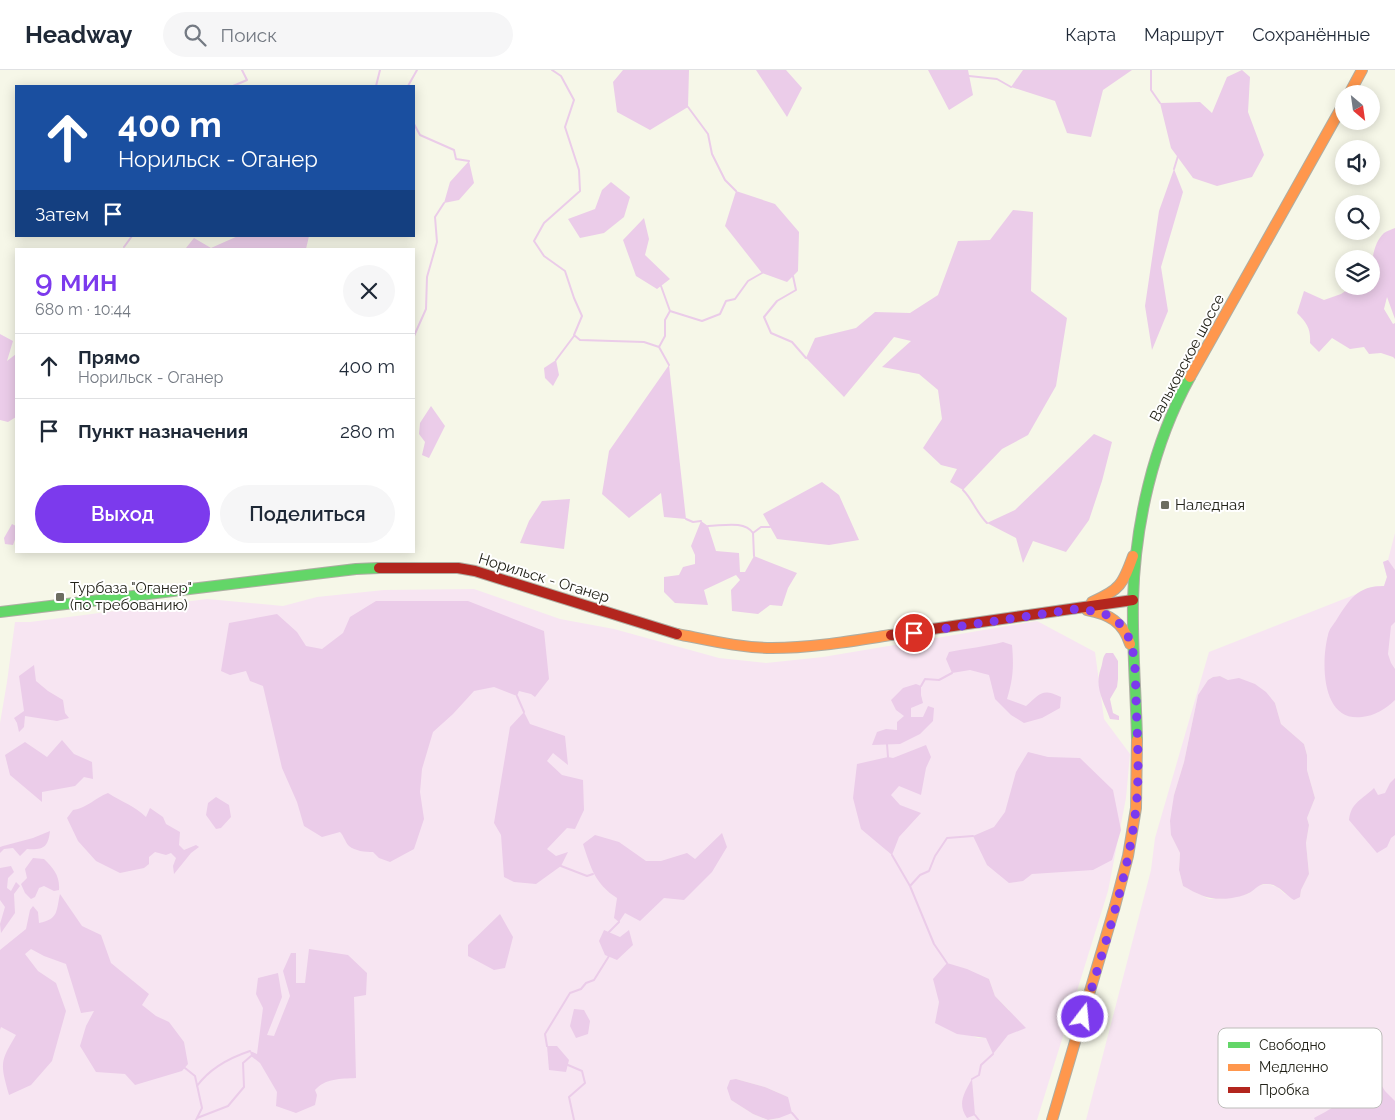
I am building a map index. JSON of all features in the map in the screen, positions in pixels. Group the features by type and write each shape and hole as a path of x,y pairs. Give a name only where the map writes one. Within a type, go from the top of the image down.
{"main road":[{"path":"1354,85 1362,70"},
{"name":"Вальковское шоссе","path":"1052,1120 1115,906 1128,856 1136,808 1138,762 1133,600 1137,545 1158,449 1171,416 1335,119"},
{"name":"Норильск - Оганер","path":"1076,609 1109,595 1118,589 1124,580 1137,545"},
{"name":"Норильск - Оганер","path":"0,612 356,569 404,567 458,568 475,571 671,633 736,645 772,648 864,640 1133,600"},
{"name":"Норильск - Оганер","path":"1076,609 1098,612 1109,615 1117,620 1129,638 1134,660"}],"shaded area":[{"path":"623,70 689,70 688,107 650,130 617,112 613,82"},
{"path":"756,70 786,70 802,88 787,117"},
{"path":"928,70 968,70 973,95 949,110"},
{"path":"1023,70 1132,70 1103,90 1091,137 1067,133 1055,101 1011,87"},
{"path":"1242,70 1250,77 1248,112 1264,155 1252,177 1217,186 1193,178 1171,148 1160,103 1200,102 1212,113 1227,77"},
{"path":"469,161 474,183 459,200 444,203 450,182"},
{"path":"1174,169 1183,192 1161,267 1168,311 1152,350 1145,306 1159,211"},
{"path":"611,182 630,197 624,217 604,233 580,238 568,219 595,209 602,190"},
{"path":"736,191 775,204 799,232 798,271 787,282 762,273 725,226"},
{"path":"1013,210 1033,212 1031,291 1067,318 1056,386 1028,435 1002,449 963,490 950,482 957,469 941,465 923,448 942,419 938,390 919,374 882,367 911,341 894,337 844,397 806,358 815,338 856,328 875,312 910,313 938,295 958,241 990,240"},
{"path":"644,218 649,239 645,255 670,279 657,289 636,276 623,240"},
{"path":"1395,228 1395,319 1387,297 1384,309 1393,324 1395,323 1395,359 1381,353 1369,354 1364,347 1350,349 1332,338 1319,352 1310,343 1308,326 1297,313 1304,291 1324,300 1338,295 1380,295 1380,250 1374,250 1384,233"},
{"path":"236,237 309,237 306,248 211,248"},
{"path":"194,238 211,248 186,248"},
{"path":"0,334 13,341 7,361 15,355 15,418 8,422 0,420"},
{"path":"556,360 559,375 553,386 545,378 544,368"},
{"path":"669,365 686,519 664,517 661,493 629,518 602,494 609,451"},
{"path":"431,406 445,426 429,458 422,455 425,442 419,434 420,423"},
{"path":"1094,434 1112,442 1089,520 1066,552 1033,541 1023,563 1016,538 987,523 1015,510"},
{"path":"822,482 839,495 859,540 829,545 777,539 763,514"},
{"path":"570,499 564,549 520,543 529,521 542,501"},
{"path":"701,521 708,526 716,551 739,553 740,572 745,572 754,556 797,573 788,588 782,606 770,605 758,614 732,611 731,590 740,580 736,575 704,590 708,605 675,603 664,592 664,577 679,575 683,567 695,564 695,555 691,546"},
{"path":"12,524 15,526 13,545 5,544 4,538"},
{"path":"1395,533 1395,1120 1086,1120 1151,870 1155,838 1209,652 1377,586 1384,586 1387,577 1383,562 1388,560","holes":["1220,676 1275,703 1281,724 1304,744 1307,755 1307,770 1315,798 1307,818 1309,825 1306,843 1309,874 1301,890 1300,897 1285,894 1277,887 1268,884 1256,886 1248,894 1209,899 1183,886 1179,870 1180,853 1171,835 1174,795 1184,762 1198,695 1208,680"]},
{"path":"1388,560 1395,570 1395,622 1391,626 1388,654 1395,669 1395,700 1375,714 1362,717 1348,716 1338,710 1331,700 1327,688 1325,660 1329,633 1346,605 1355,595 1367,588 1384,586 1387,577 1383,562"},
{"path":"474,589 560,619 614,629 719,658 766,663 823,657 1037,621 1095,652 1104,719 1130,754 1126,798 1108,891 1037,1120 770,1120 779,1118 788,1097 765,1087 736,1079 731,1100 753,1114 768,1120 0,1120 0,723 15,622 30,622 207,599 283,606 317,597 384,590","holes":["989,979 995,996 1009,1010 987,1038 978,1038 936,1023 939,1002"]},
{"path":"376,601 468,601 544,631 549,679 535,697 519,691 517,696 494,687 474,691 433,732 422,769 420,792 424,819 414,849 390,862 379,858 373,852 351,848 340,832 322,837 304,826 297,802 282,768 263,686 250,681 246,671 230,675 221,671 229,623 277,614 297,632 306,646 322,649 343,633 350,617"},
{"path":"1003,642 1012,645 1013,653 1011,685 1007,699 1026,706 1039,695 1046,692 1061,697 1060,708 1042,718 1024,723 1011,715 995,699 989,675 970,670 952,673 946,659 949,652"},
{"path":"1106,653 1113,653 1118,661 1117,687 1110,699 1113,713 1119,716 1119,720 1110,719 1099,687 1099,675"},
{"path":"34,665 36,681 63,700 65,713 69,718 57,721 25,716 24,727 19,732 14,718 24,711 19,676"},
{"path":"1220,676 1228,680 1239,678 1255,684 1266,692 1275,703 1281,724 1304,744 1307,755 1307,770 1315,798 1307,818 1309,825 1306,843 1309,874 1301,890 1300,897 1294,900 1272,884 1264,884 1245,895 1225,899 1206,897 1183,886 1179,870 1180,853 1171,835 1170,821 1174,795 1184,762 1198,695 1208,680"},
{"path":"916,684 921,686 923,703 911,708 911,717 923,717 928,706 934,708 933,721 920,734 900,744 872,745 877,732 886,729 897,730 897,722 904,716 896,710 891,700 903,688"},
{"path":"524,712 530,724 565,736 568,765 553,753 547,761 562,775 583,780 584,810 575,829 567,828 547,849 556,856 568,852 561,866 536,884 514,882 504,877 501,835 494,823 510,727"},
{"path":"62,740 74,754 92,762 93,779 84,777 75,786 42,792 42,802 10,775 5,755 25,742 47,757"},
{"path":"926,745 931,757 926,768 921,795 899,786 891,795 900,805 921,813 899,837 892,855 861,829 853,798 857,764 888,757 893,758"},
{"path":"1028,752 1048,757 1080,758 1113,790 1121,830 1112,860 1093,870 1032,874 1023,881 1009,883 987,865 973,836 994,827 1005,812 1016,772"},
{"path":"1395,778 1395,835 1391,838 1387,847 1377,853 1349,820 1350,814 1355,805 1374,788 1378,795 1385,793"},
{"path":"108,793 133,807 146,817 150,808 163,817 166,824 180,832 179,845 184,850 196,845 199,847 191,853 174,874 173,866 176,858 171,853 166,855 155,852 149,857 149,864 144,868 120,873 96,861 78,841 67,818 73,810 83,807"},
{"path":"216,797 229,805 231,817 221,828 216,829 206,815 208,803"},
{"path":"50,831 48,841 44,847 27,849 20,856 13,848 4,849 0,853 0,847"},
{"path":"722,833 727,847 712,872 684,900 664,898 640,921 625,913 619,922 614,918 617,898 604,887 595,875 583,844 595,835 619,842 646,861 661,861 687,853 695,859"},
{"path":"33,858 44,859 51,866 56,873 59,890 54,891 44,886 39,888 35,897 31,899 25,893 21,884 27,878 25,869"},
{"path":"11,866 14,872 8,878 7,888 11,891 16,882 20,886 14,894 15,913 1,933 0,924 5,907 0,900 0,868"},
{"path":"60,894 82,926 101,935 111,963 149,994 142,1005 156,1016 169,1022 184,1042 188,1064 182,1071 135,1085 125,1074 96,1072 80,1046 86,1026 94,1011 81,1013 66,964 31,949 25,954 38,971 56,983 66,1011 52,1061 31,1085 9,1095 3,1063 4,1057 16,1035 1,1027 0,1030 0,950 26,929 30,910 33,906 38,912 39,923 53,917 57,910"},
{"path":"500,914 513,937 505,968 494,970 468,956 468,945"},
{"path":"604,930 620,937 629,930 633,945 617,960 605,955 599,941"},
{"path":"309,949 348,955 367,973 366,995 354,997 356,1078 324,1083 315,1090 317,1095 315,1105 296,1113 276,1106 277,1092 260,1063 251,1056 250,1051 257,1054 263,1008 256,994 258,978 278,973 282,997 267,1035 274,1036 290,996 283,971 291,953 296,953 296,983 305,983"},
{"path":"947,963 967,969 989,979 995,996 1026,1028 1008,1035 993,1054 986,1038 957,1034 935,1023 939,1002 933,979"},
{"path":"574,1009 584,1010 590,1021 588,1034 576,1038 570,1026"},
{"path":"547,1046 557,1046 569,1060 566,1072 549,1070"},
{"path":"736,1079 765,1087 788,1097 792,1113 768,1120 753,1114 731,1100 727,1088 730,1080"},
{"path":"972,1079 975,1115 967,1118 962,1108 962,1103 964,1094"},
{"path":"1382,1086 1395,1101 1395,1120 1315,1120 1314,1118 1332,1108 1382,1108"}],"waterway":[{"path":"235,85 247,80 242,70"},
{"path":"376,85 380,70"},
{"path":"409,85 417,70"},
{"path":"552,70 561,76 574,100 565,127 579,170 580,191 544,223 534,241 544,256 565,271 582,316 574,335 580,340 644,342 659,347 669,365"},
{"path":"1151,70 1151,90 1160,103"},
{"path":"969,76 997,79 1011,87"},
{"path":"688,107 708,134 712,154 725,180 736,191"},
{"path":"415,126 420,135 454,150 456,159 469,161"},
{"path":"1174,169 1178,156"},
{"path":"415,334 426,309 427,277 437,242 435,217 444,203"},
{"path":"124,247 131,237"},
{"path":"661,286 670,311 702,321 720,314 726,301 735,299 748,281 762,273"},
{"path":"793,276 796,290 777,301 764,317 771,333 792,342 806,358"},
{"path":"659,347 665,336 665,320 670,311"},
{"path":"556,360 574,336"},
{"path":"963,490 987,523"},
{"path":"686,519 693,522 701,521"},
{"path":"708,526 738,525 744,526 753,533 761,527 770,527"},
{"path":"753,533 754,556"},
{"path":"921,686 925,679 939,680 952,673"},
{"path":"517,696 524,712"},
{"path":"887,744 888,757"},
{"path":"910,886 920,875 929,871 935,856 947,838 973,836"},
{"path":"892,855 910,886 934,944 947,963"},
{"path":"561,866 587,876 593,874"},
{"path":"609,932 619,922"},
{"path":"547,1046 545,1034 570,993 581,989 586,983 594,980 609,956"},
{"path":"197,1086 220,1064 250,1051"},
{"path":"972,1079 979,1075 981,1065 993,1054"},
{"path":"197,1118 228,1106 244,1087 243,1063 251,1056"},
{"path":"568,1065 582,1071 585,1083 569,1097 574,1120"},
{"path":"185,1068 195,1076 202,1108 196,1120"},
{"path":"792,1113 798,1120"},
{"path":"975,1115 979,1120"}],"traffic: fast":[{"path":"1137,740 1133,600 1142,514 1156,457 1177,403 1190,377"},
{"path":"0,612 356,569 379,568"}],"traffic: slow":[{"path":"1354,85 1362,70"},
{"path":"1190,377 1335,119"},
{"path":"1092,602 1115,590 1123,580 1133,556"},
{"path":"1087,610 1114,620 1123,630 1130,644"},
{"path":"677,634 760,648 787,648 891,635"},
{"path":"1052,1120 1128,856 1136,808 1137,740"}],"traffic: jam":[{"path":"379,568 458,568 475,571 677,634"},
{"path":"891,635 1133,600"}],"place":[{"name":"Наледная","path":"1165,505"},
{"name":"Турбаза \"Оганер\" (по требованию)","path":"60,597"}],"route":[{"path":"914,633 1076,609 1109,615 1117,620 1129,638 1134,660 1136,704 1138,762 1136,808 1128,856 1083,1017"}]}
